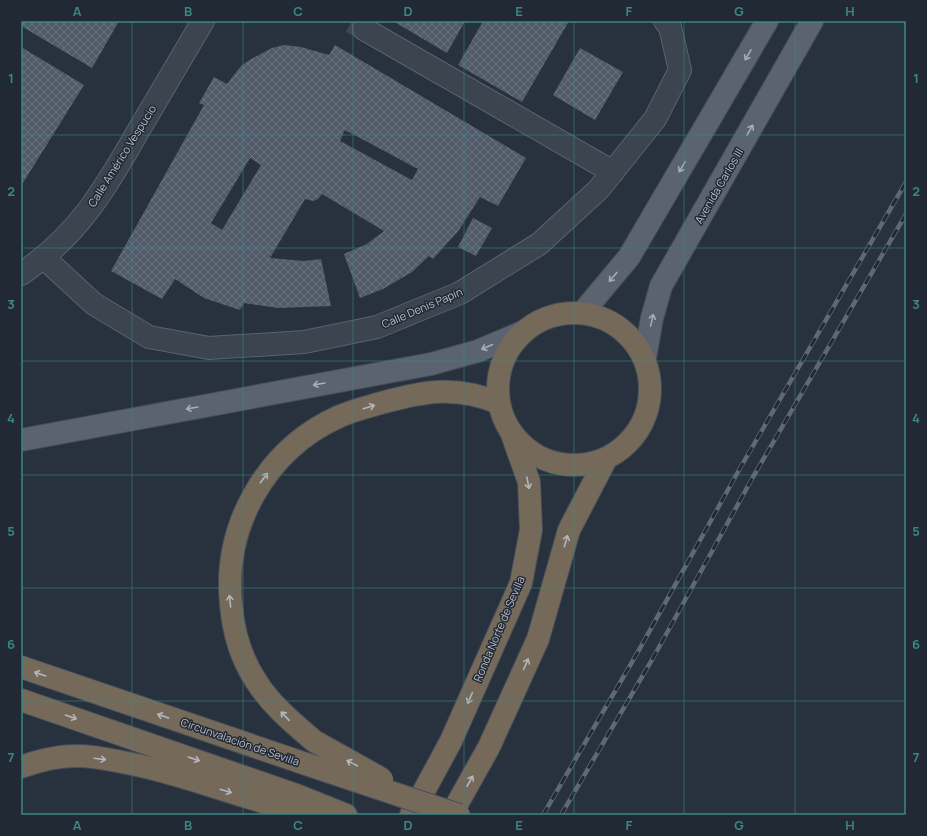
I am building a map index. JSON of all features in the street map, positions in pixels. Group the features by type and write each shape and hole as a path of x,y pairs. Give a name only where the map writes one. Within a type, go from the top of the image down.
{"highway":[{"name":"Ronda Norte de Sevilla","path":"411,815 451,741 521,583 531,530 530,482 499,402 498,376 507,352 523,332 541,320 561,313 583,312 609,320 630,336 645,358 651,381 650,405 641,427 626,446 606,458 580,465 554,463 530,451 511,432"},
{"path":"499,402 470,392 440,391 406,396 338,417 306,436 282,456 253,493 240,522 232,552 229,591 235,630 240,646 255,680 288,720 314,741 444,811 489,747 538,639 569,530 606,458"},
{"name":"Circunvalación de Sevilla","path":"21,667 459,815"},
{"path":"21,700 293,802 312,815"},
{"path":"21,767 52,758 75,756 115,761 346,815"}],"main road":[{"path":"583,312 629,257 767,21"},
{"name":"Avenida Carlos III","path":"645,358 652,318 662,286 812,21"},
{"path":"21,440 431,364 478,351 523,332"}],"street":[{"name":"Calle Américo Vespucio","path":"21,274 44,258 79,224 103,191 203,21"},
{"name":"Calle Denis Papin","path":"44,258 94,304 149,337 209,348 304,342 377,326 460,293 539,244 598,190 655,119 680,70 670,27 665,21"},
{"path":"355,24 613,172"},
{"path":"21,428 84,429"}],"building":[{"path":"21,21 119,21 92,68 21,26"},
{"path":"393,21 465,21 447,53"},
{"path":"483,21 569,21 522,102 458,65"},
{"path":"284,45 301,47 329,55 335,45 526,158 498,206 480,197 459,230 433,259 429,256 412,272 383,289 360,298 344,254 367,244 384,231 322,194 318,199 313,201 305,199 270,258 304,261 321,259 331,306 278,308 244,303 240,310 204,298 175,279 162,299 111,271 204,105 199,103 214,77 227,84 241,66 272,48","holes":["345,130 418,169 412,180 340,141","250,158 261,165 222,230 211,223"]},
{"path":"21,47 84,85 21,186"},
{"path":"580,48 623,72 595,120 553,95"},
{"path":"473,218 492,228 476,256 458,247"}],"tunnel":[{"path":"351,22 364,29"}],"railway":[{"path":"543,815 639,650 739,470 906,182"},
{"path":"561,815 653,658 753,477 906,214"}]}
